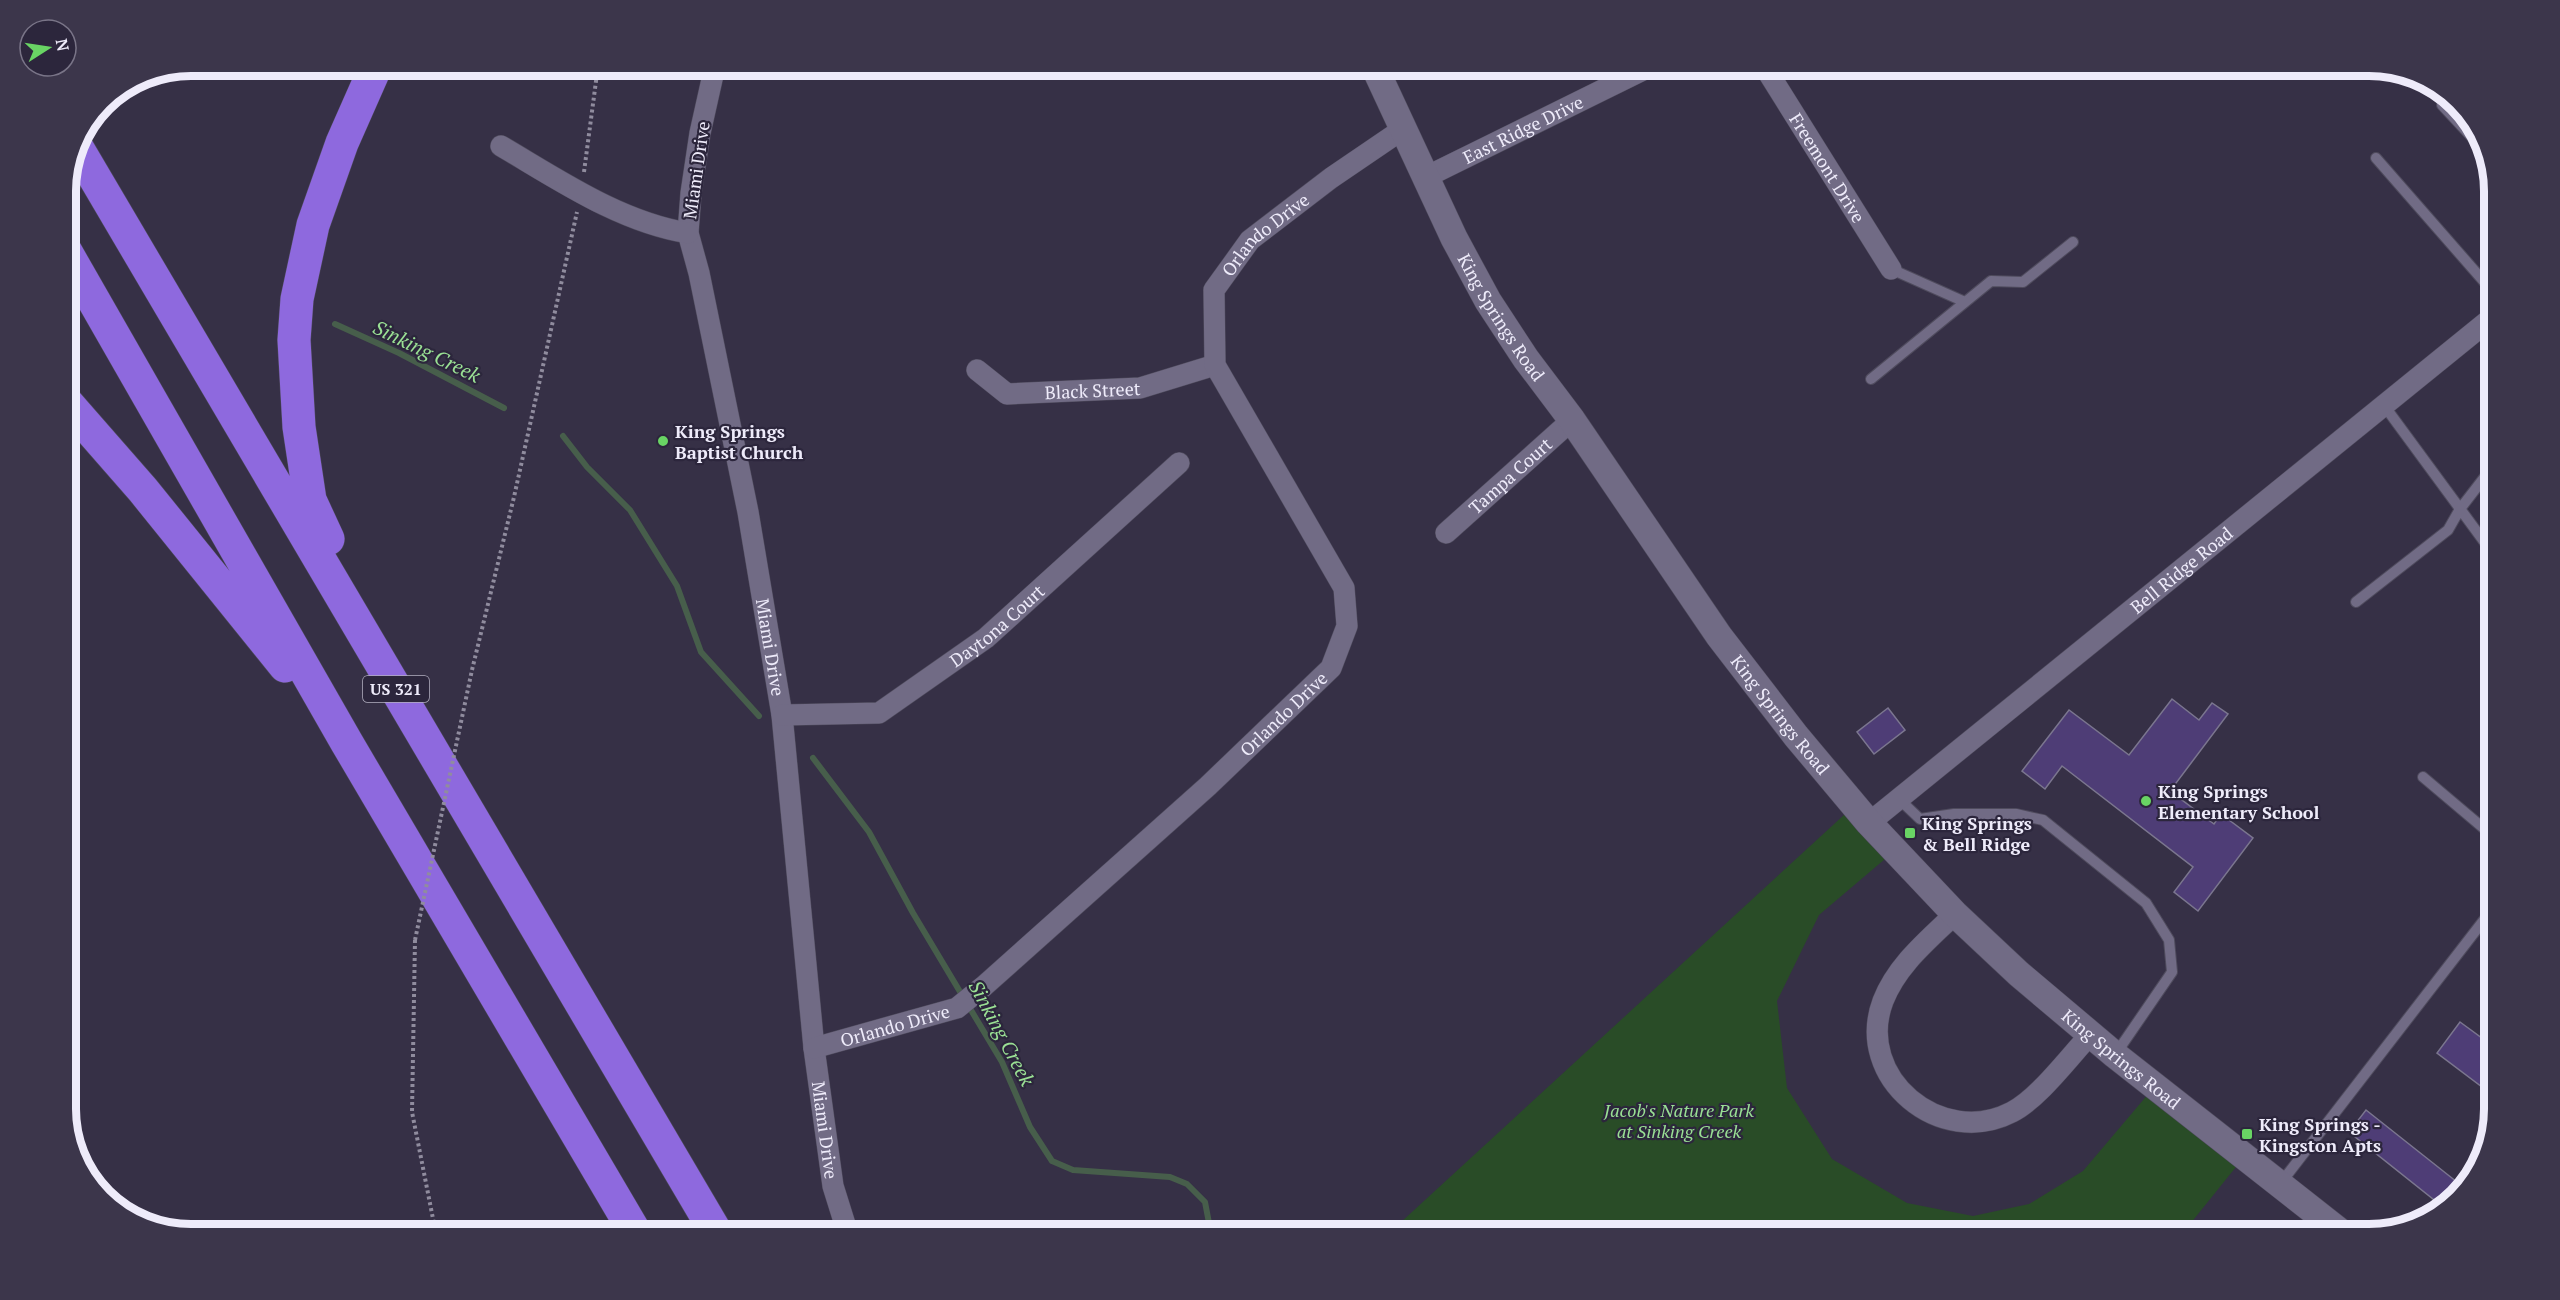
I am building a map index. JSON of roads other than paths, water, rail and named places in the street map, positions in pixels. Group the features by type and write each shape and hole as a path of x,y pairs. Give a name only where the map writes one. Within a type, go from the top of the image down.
{"highway":[{"path":"371,77 342,143 313,225 297,299 294,340 299,427 310,500 400,696"},
{"name":"US 321","path":"82,156 711,1224"},
{"path":"77,271 347,743 630,1224"},
{"path":"77,415 143,490 347,743"}],"street":[{"name":"King Springs Road","path":"1379,76 1454,238 1488,301 1719,636 1796,736 1869,824 1955,914 2019,974 2090,1035 2330,1224"},
{"name":"East Ridge Drive","path":"1426,177 1630,76"},
{"name":"Freemont Drive","path":"1770,76 1891,269"},
{"name":"Miami Drive","path":"713,77 700,133 688,233 699,273 748,513 782,716 814,1048 833,1186 845,1224"},
{"name":"Orlando Drive","path":"814,1048 957,1008 1208,786 1331,668 1347,626 1344,588 1215,365 1214,290 1250,240 1331,178 1403,129"},
{"path":"501,146 562,182 639,221 664,229 688,233"},
{"name":"Bell Ridge Road","path":"1869,824 2483,325"},
{"name":"Black Street","path":"977,370 1007,394 1140,388 1215,365"},
{"name":"Tampa Court","path":"1446,532 1572,420"},
{"name":"Daytona Court","path":"782,716 879,713 986,638 1179,463"},
{"path":"1955,914 1915,953 1894,978 1882,1003 1878,1027 1879,1049 1888,1072 1901,1092 1916,1106 1936,1116 1975,1122 1993,1120 2014,1111 2029,1100 2090,1035"}],"lane":[{"path":"2442,105 2467,132"},
{"path":"2376,158 2483,281"},
{"path":"1871,379 1990,281 2023,282 2073,242"},
{"path":"1891,269 1965,302"},
{"path":"2383,404 2483,541"},
{"path":"2356,602 2448,530 2460,509 2483,479"},
{"path":"2423,777 2484,828"},
{"path":"1899,799 1920,819 1954,814 2016,814 2043,820 2146,903 2169,940 2172,972 2115,1055"},
{"path":"2280,1184 2484,920"}],"waterway":[{"name":"Sinking Creek","path":"335,324 399,353 504,408"},
{"name":"Sinking Creek","path":"563,436 587,467 630,510 677,586 701,652 759,716"},
{"name":"Sinking Creek","path":"813,758 869,832 913,913 1002,1062 1030,1127 1052,1161 1073,1170 1170,1177 1187,1184 1205,1202 1209,1224"}],"place":[{"name":"King Springs Baptist Church","path":"663,441"},
{"name":"King Springs Elementary School","path":"2146,801"},
{"name":"King Springs & Bell Ridge","path":"1910,833"},
{"name":"King Springs - Kingston Apts","path":"2247,1134"}],"park label":[{"name":"Jacob's Nature Park at Sinking Creek","path":"1679,1120"}]}
